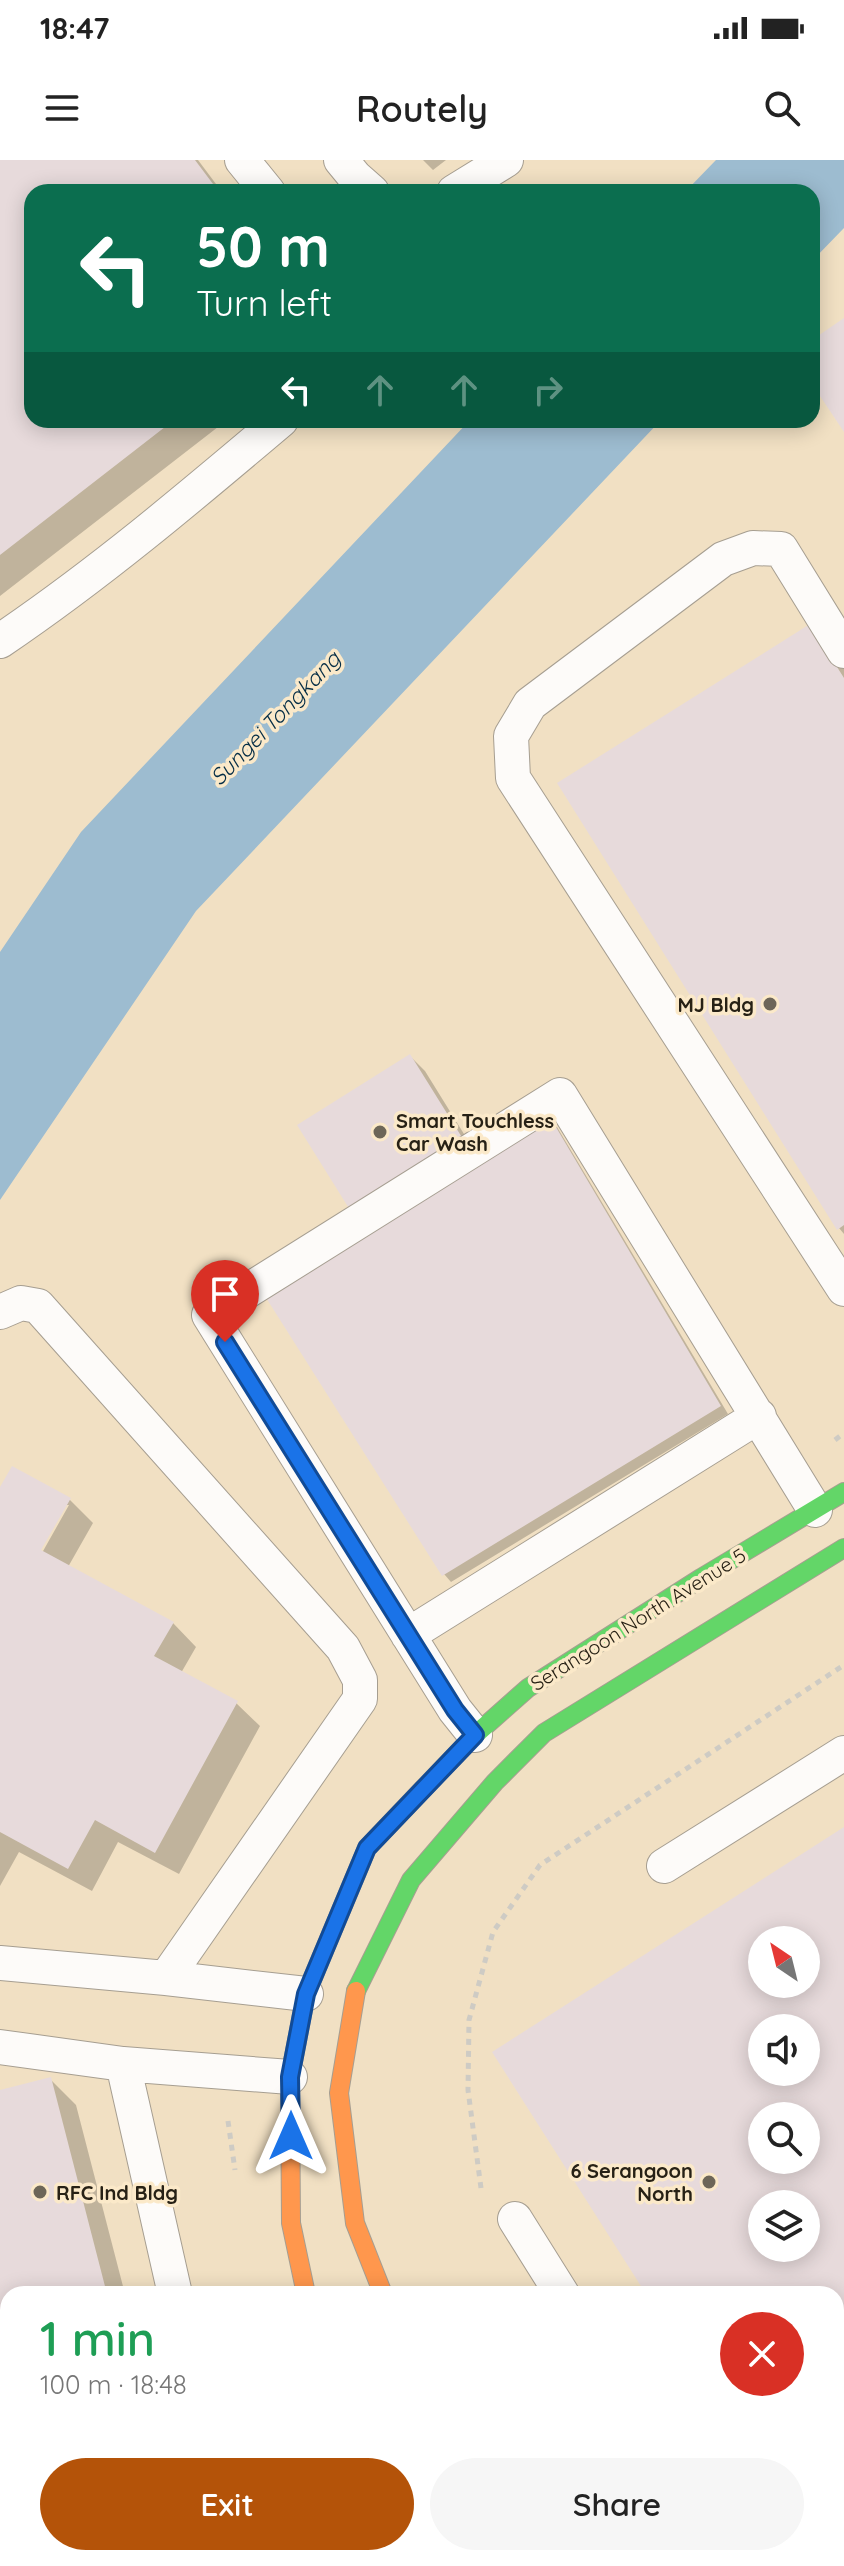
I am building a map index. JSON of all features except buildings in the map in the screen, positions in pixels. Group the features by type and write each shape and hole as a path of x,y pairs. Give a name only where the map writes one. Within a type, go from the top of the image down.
{"street":[{"name":"Serangoon North Avenue 5","path":"304,2286 291,2223 290,2077 306,1994 367,1848 475,1735 528,1688 844,1492"},
{"path":"380,2286 355,2223 339,2093 354,1995 411,1880 495,1782 544,1733 844,1548"}],"lane":[{"path":"242,160 262,184"},
{"path":"341,160 363,184"},
{"path":"467,184 506,160"},
{"path":"0,641 124,552 271,428"},
{"path":"844,651 781,549 753,548 723,559 530,704 511,736 513,778 844,1289"},
{"path":"475,1735 455,1710 209,1315 560,1095 815,1510"},
{"path":"0,1312 21,1303 38,1306 343,1648 360,1680 360,1699 166,1978"},
{"path":"408,1635 759,1416"},
{"path":"664,1866 844,1753"},
{"path":"0,1963 306,1994"},
{"path":"0,2047 123,2064 290,2077"},
{"path":"123,2064 173,2286"},
{"path":"515,2219 557,2286"}],"path":[{"path":"482,2198 468,2090 469,2020 493,1932 540,1865 844,1665"}],"shaded area":[{"path":"0,160 844,160 844,2286 0,2286"}],"water":[{"path":"716,160 844,160 844,228 820,253 820,184 693,184"},
{"name":"Sungei Tongkang","path":"462,428 653,428 196,911 0,1200 0,952 81,832"}],"traffic: fast":[{"path":"423,1789 475,1735 528,1688 844,1492"},
{"path":"356,1991 411,1880 495,1782 544,1733 844,1548"}],"traffic: slow":[{"path":"304,2286 291,2223 290,2077 306,1994 367,1848 423,1789"},
{"path":"356,1991 339,2093 355,2223 380,2286"}],"place":[{"name":"MJ Bldg","path":"770,1004"},
{"name":"Smart Touchless Car Wash","path":"380,1132"},
{"name":"6 Serangoon North","path":"709,2182"},
{"name":"RFC Ind Bldg","path":"40,2192"}],"route":[{"path":"225,1342 455,1710 475,1735 367,1848 306,1994 290,2077 291,2136"}]}
